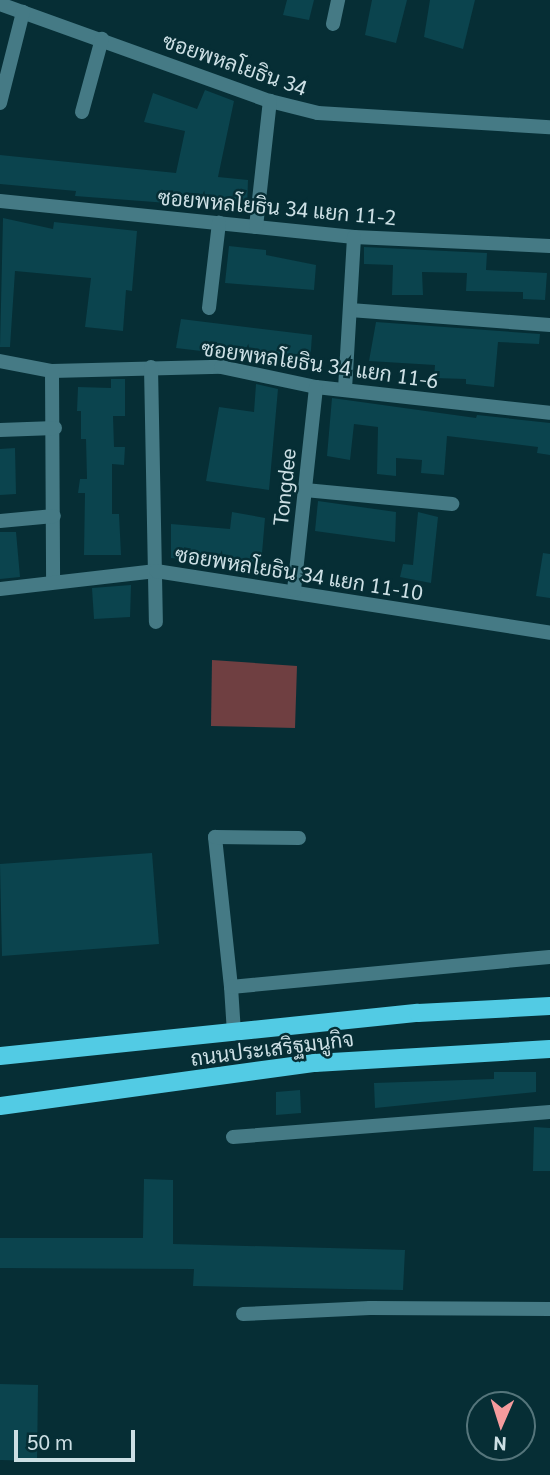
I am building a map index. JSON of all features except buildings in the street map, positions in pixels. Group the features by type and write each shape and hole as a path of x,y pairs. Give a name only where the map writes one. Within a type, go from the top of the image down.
{"main road":[{"name":"ถนนประเสริฐมนูกิจ","path":"0,1056 418,1013 550,1006"},
{"name":"ถนนประเสริฐมนูกิจ","path":"0,1106 315,1063 550,1049"}],"street":[{"path":"333,24 338,0"},
{"name":"ซอยพหลโยธิน 34","path":"0,4 270,101 317,113 550,127"},
{"path":"0,103 23,12"},
{"path":"82,112 102,39"},
{"path":"256,227 270,101"},
{"name":"ซอยพหลโยธิน 34 แยก 11-2","path":"0,201 354,237 550,246"},
{"path":"209,308 219,223"},
{"path":"345,388 354,237"},
{"path":"350,310 550,325"},
{"name":"ซอยพหลโยธิน 34 แยก 11-6","path":"0,361 52,371 221,367 316,387 345,388 550,414"},
{"path":"150,367 156,622"},
{"path":"52,371 55,428 53,580"},
{"name":"Tongdee","path":"294,590 316,387"},
{"path":"0,430 55,428"},
{"path":"304,490 452,504"},
{"path":"0,522 54,516"},
{"name":"ซอยพหลโยธิน 34 แยก 11-10","path":"0,589 53,580 156,571 294,590 550,633"},
{"path":"234,1033 215,837 299,838"},
{"path":"231,987 550,957"},
{"path":"233,1137 550,1112"},
{"path":"243,1314 370,1308 550,1309"}],"shaded area":[{"path":"212,660 297,666 295,728 211,726"}]}
